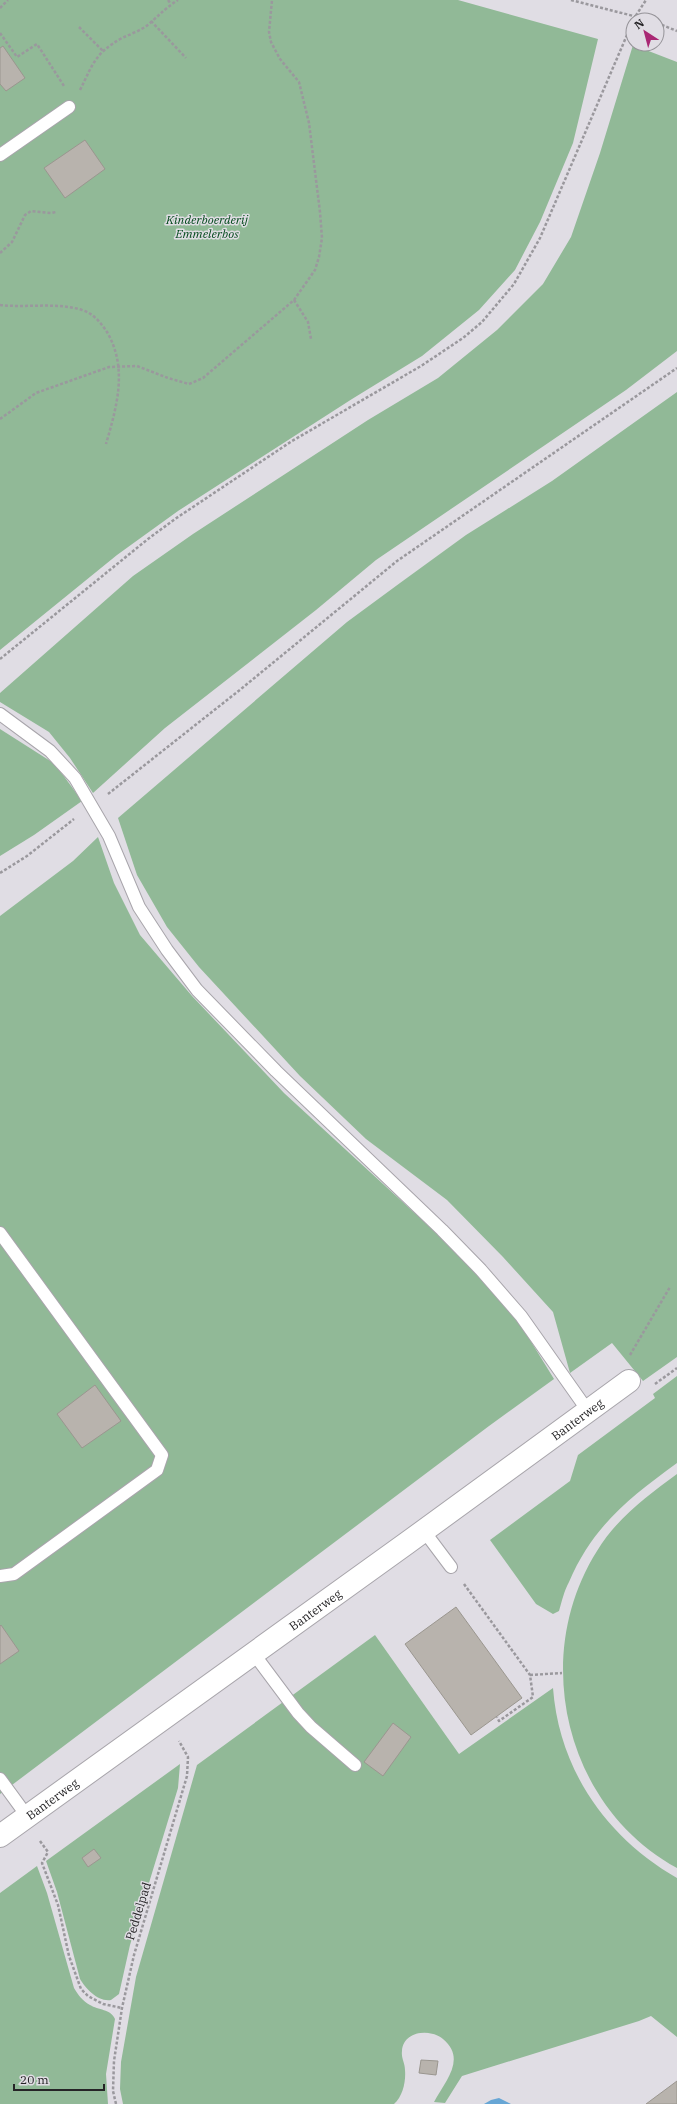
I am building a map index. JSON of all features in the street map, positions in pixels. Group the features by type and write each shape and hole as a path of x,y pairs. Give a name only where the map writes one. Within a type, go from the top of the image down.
{"street":[{"name":"Banterweg","path":"0,1836 254,1654 629,1381"}],"lane":[{"path":"0,156 72,103"},
{"path":"0,714 50,751 75,778 92,806 115,850 139,907 167,950 197,990 276,1071 442,1230 481,1270 521,1316 588,1411"},
{"path":"0,1233 162,1455 157,1470 14,1574 0,1576"},
{"path":"424,1531 451,1567"},
{"path":"254,1654 298,1713 311,1727 355,1765"},
{"path":"0,1779 27,1816"}],"path":[{"path":"0,8 8,0"},
{"path":"168,0 171,4"},
{"path":"72,103 91,66 103,51 151,21 178,0"},
{"path":"0,419 36,393 92,372 119,366 137,366 189,384 203,378 294,300 318,263 322,238 321,218 309,123 299,82 280,59 271,42 270,32 272,0"},
{"path":"571,0 625,14"},
{"path":"638,12 646,0"},
{"path":"151,21 186,58"},
{"path":"665,26 677,31"},
{"path":"78,27 103,51"},
{"path":"0,33 17,57 36,44 72,103"},
{"path":"0,659 148,538 175,519 292,442 421,366 463,338 482,322 514,284 540,238 625,39"},
{"path":"0,253 12,242 24,215 31,211 56,212"},
{"path":"294,300 308,322 311,339"},
{"path":"0,305 66,307 83,310 95,317 105,329 115,350 119,366 119,395 106,444"},
{"path":"0,873 27,856 241,689 397,561 677,368"},
{"path":"629,1381 628,1357 638,1338 670,1287"},
{"path":"654,1385 677,1368"},
{"path":"460,1579 530,1674 533,1697 500,1721 497,1717"},
{"path":"530,1674 562,1673"},
{"name":"Peddelpad","path":"116,2104 114,2091 114,2061 122,2008 134,1955 185,1788 189,1767 188,1757 175,1736"},
{"path":"39,1839 48,1852 42,1863 58,1905 79,1985 94,2001 122,2008"}],"green space":[{"name":"Kinderboerderij Emmelerbos","path":"0,0 458,0 598,39 573,143 540,222 515,270 479,310 422,356 352,399 178,511 117,555 0,650"},
{"path":"631,52 651,52 677,62 677,351 626,390 376,560 316,610 165,728 93,793 70,758 49,732 0,702 0,693 133,576 193,534 368,420 438,378 497,330 543,284 571,237 600,153"},
{"path":"677,392 677,1357 643,1381 612,1343 570,1373 553,1312 503,1257 447,1200 366,1139 300,1076 199,967 167,927 137,875 118,818 347,622 466,535 552,481"},
{"path":"0,729 55,764 82,801 34,835 0,856"},
{"path":"98,837 114,883 140,935 192,996 284,1093 444,1240 492,1290 519,1322 554,1379 489,1426 0,1794 0,916 73,861"},
{"path":"677,1376 677,1463 628,1501 601,1529 579,1562 566,1589 559,1611 553,1614 536,1604 490,1540 570,1481 578,1455 655,1398 653,1394"},
{"path":"677,1474 677,1868 639,1841 608,1808 585,1769 570,1726 563,1682 565,1637 577,1593 597,1551 614,1528 633,1508"},
{"path":"375,1635 459,1754 553,1688 557,1718 565,1747 576,1774 591,1799 609,1822 629,1843 652,1862 677,1878 677,2037 651,2016 462,2076 445,2103 434,2102 452,2070 454,2062 453,2054 450,2047 438,2036 431,2033 418,2033 407,2039 404,2044 402,2054 405,2067 404,2083 402,2093 394,2104 123,2104 120,2089 121,2062 136,1977 197,1765"},
{"path":"180,1764 178,1788 130,1945 119,1994 111,2000 102,1999 89,1991 80,1979 57,1892 46,1861"},
{"path":"37,1866 47,1893 74,1988 85,2002 93,2007 111,2013 115,2019 106,2074 108,2104 0,2104 0,1893"}],"water":[{"path":"499,2098 511,2104 484,2104 491,2100"}],"building":[{"path":"3,46 25,78 6,91 0,84 0,48"},
{"path":"85,140 105,169 65,198 44,168"},
{"path":"95,1385 121,1421 82,1448 57,1414"},
{"path":"456,1607 522,1698 471,1735 405,1644"},
{"path":"1,1625 19,1651 0,1664 0,1626"},
{"path":"393,1723 411,1737 383,1776 364,1762"},
{"path":"94,1849 101,1858 88,1867 82,1858"},
{"path":"421,2060 438,2061 436,2075 419,2073"},
{"path":"677,2081 677,2104 646,2104"}]}
